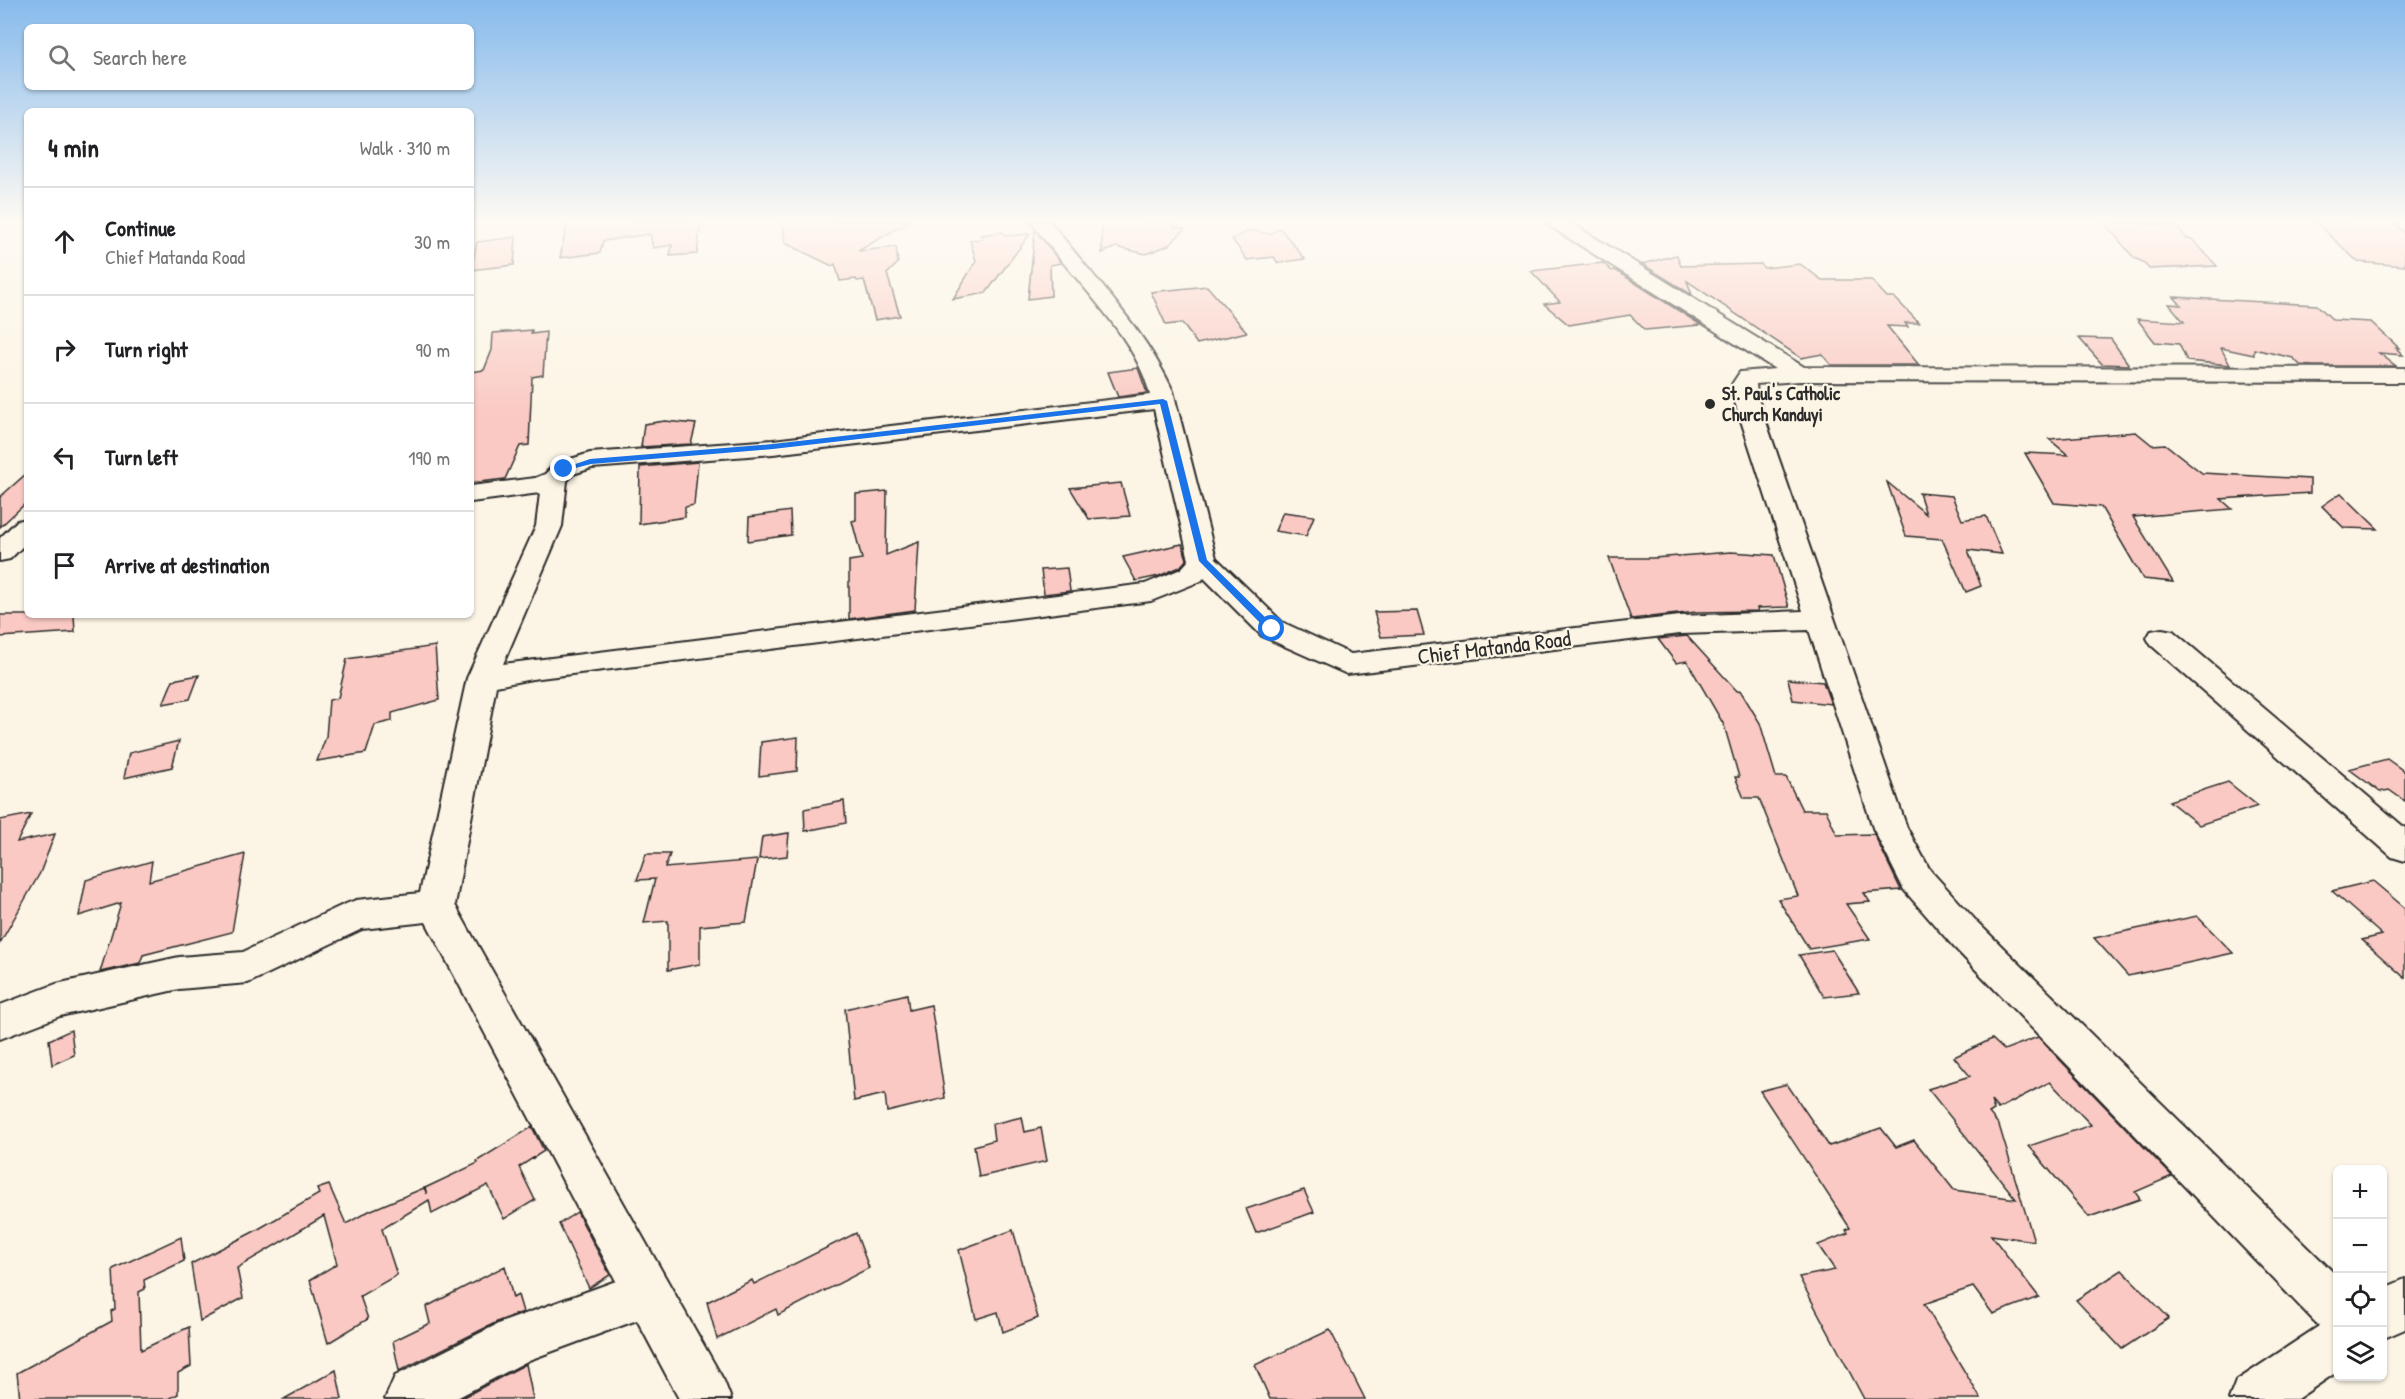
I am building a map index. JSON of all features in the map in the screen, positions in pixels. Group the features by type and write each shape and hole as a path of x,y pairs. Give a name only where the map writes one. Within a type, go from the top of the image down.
{"street":[{"path":"482,678 532,669 1151,592 1191,575 1203,561 1163,401 1152,368 1131,336 1092,286"},
{"path":"1659,286 1799,374"},
{"path":"2333,1307 1965,934 1917,880 1890,828 1745,396 1744,384 1748,377 1799,374 2405,375"},
{"path":"474,494 540,485 554,479 564,469 590,461 773,447 1163,401"},
{"path":"554,479 549,526 482,678 436,906 706,1399"},
{"path":"0,553 24,530"},
{"name":"Chief Matanda Road","path":"1203,561 1272,629 1347,664 1680,625 1820,620"},
{"path":"2162,638 2405,848"},
{"path":"0,1022 67,997 179,973 248,967 356,915 436,906"},
{"path":"410,1399 413,1394 517,1340 648,1293"},
{"path":"2387,1312 2405,1303"},
{"path":"2254,1399 2333,1345"}],"building":[{"path":"866,286 891,286 900,316 875,320"},
{"path":"961,286 991,286 986,293 953,299"},
{"path":"1029,286 1051,286 1051,296 1028,299"},
{"path":"1207,286 1247,332 1197,344 1182,323 1166,325 1151,292"},
{"path":"1545,286 1640,286 1701,325 1645,330 1630,315 1569,325 1544,304 1560,302"},
{"path":"1678,286 1689,286 1692,295"},
{"path":"1695,286 1877,286 1887,297 1894,297 1919,323 1905,323 1908,327 1887,326 1919,365 1831,365 1822,354 1801,358"},
{"path":"2174,297 2317,305 2333,320 2371,322 2399,348 2396,348 2403,355 2379,353 2396,366 2314,366 2300,365 2293,358 2254,349 2254,355 2221,348 2230,365 2187,361 2179,344 2155,342 2137,319 2184,322 2169,304 2181,305"},
{"path":"532,330 531,334 546,332 543,375 532,377 529,445 520,446 505,479 474,483 474,372 484,370 492,350 493,333"},
{"path":"2079,338 2111,339 2129,365 2102,364"},
{"path":"1138,368 1147,393 1118,397 1108,372"},
{"path":"665,421 696,424 691,444 641,447 644,424"},
{"path":"2136,432 2152,445 2165,444 2202,473 2310,479 2310,493 2221,499 2232,509 2133,517 2173,582 2143,579 2101,507 2054,503 2025,453 2068,455 2049,439"},
{"path":"698,462 694,505 685,507 685,517 639,524 640,467"},
{"path":"24,476 24,505 0,527 0,497"},
{"path":"1887,482 1926,514 1919,493 1952,496 1962,520 1986,516 2002,554 1968,550 1981,586 1966,592 1942,539 1906,536"},
{"path":"1121,483 1130,516 1089,519 1070,488"},
{"path":"887,491 886,555 919,542 915,610 849,619 849,561 862,559 852,521 856,520 856,494"},
{"path":"2341,493 2378,529 2344,528 2322,506"},
{"path":"790,511 791,535 748,541 749,517"},
{"path":"1283,512 1314,516 1306,536 1275,531"},
{"path":"1182,544 1187,559 1180,567 1159,576 1136,581 1123,557"},
{"path":"1731,552 1774,555 1789,607 1757,608 1758,611 1697,612 1631,619 1609,558 1653,558"},
{"path":"1067,568 1070,591 1044,594 1041,570"},
{"path":"1417,611 1424,635 1381,637 1374,612"},
{"path":"0,615 24,615 24,618 74,618 75,632 0,637"},
{"path":"1687,636 1737,691 1740,690 1760,723 1776,777 1786,777 1802,810 1826,810 1837,835 1874,834 1901,890 1864,893 1870,902 1846,904 1870,939 1809,949 1778,899 1798,896 1759,798 1744,798 1735,777 1739,777 1724,725 1687,661 1676,663 1658,639"},
{"path":"435,646 439,700 392,713 392,721 375,725 366,753 317,761 326,737 329,700 338,698 347,659"},
{"path":"199,675 190,699 163,704 173,680"},
{"path":"1788,679 1823,682 1831,704 1793,700"},
{"path":"798,737 797,771 759,776 761,742"},
{"path":"179,741 172,767 124,778 129,753"},
{"path":"2387,759 2405,772 2405,801 2389,790 2380,792 2349,769"},
{"path":"2228,782 2258,806 2199,825 2169,801"},
{"path":"844,801 846,823 805,831 804,809"},
{"path":"31,814 17,842 55,834 40,873 0,943 0,820"},
{"path":"789,833 787,856 759,859 762,837"},
{"path":"245,854 232,932 143,955 140,963 100,972 121,903 79,916 86,880 152,861 149,881"},
{"path":"646,854 670,854 665,868 757,860 746,922 700,926 700,964 668,970 668,921 644,923 655,879 637,880"},
{"path":"2373,881 2405,908 2405,978 2362,940 2382,935 2332,891"},
{"path":"2197,916 2233,953 2128,976 2094,938"},
{"path":"1832,950 1859,993 1824,997 1799,955"},
{"path":"907,994 909,1010 931,1005 945,1098 887,1112 885,1094 854,1101 845,1009"},
{"path":"71,1030 74,1055 52,1065 49,1040"},
{"path":"2038,1037 2172,1176 2135,1192 2140,1199 2089,1217 2029,1146 2091,1125 2050,1082 1998,1109 1991,1101 1994,1110 1989,1113 1999,1125 2034,1241 1991,1235 2039,1297 1993,1314 1973,1287 1924,1304 1981,1399 1864,1399 1799,1277 1835,1270 1818,1245 1848,1233 1846,1230 1850,1228 1760,1091 1787,1084 1829,1146 1881,1128 1896,1147 1914,1140 1954,1190 2016,1199 1928,1089 1970,1076 1954,1057 1992,1039 2004,1050"},
{"path":"1022,1117 1025,1132 1041,1128 1047,1161 979,1177 974,1146 994,1140 992,1124"},
{"path":"532,1127 544,1151 519,1167 535,1200 504,1219 488,1185 432,1214 429,1200 382,1229 397,1275 360,1296 368,1319 328,1343 310,1280 337,1264 324,1216 237,1268 243,1298 200,1321 191,1264 319,1194 317,1189 329,1185 346,1224 369,1211 424,1188 427,1194 425,1188 478,1163 477,1161"},
{"path":"1304,1190 1314,1212 1256,1233 1246,1209"},
{"path":"577,1212 610,1275 589,1288 559,1224"},
{"path":"1013,1230 1038,1318 1003,1332 998,1312 976,1319 959,1250"},
{"path":"856,1233 869,1268 778,1315 776,1309 717,1339 707,1302 752,1280 754,1284"},
{"path":"181,1237 184,1261 144,1280 145,1289 139,1292 141,1350 189,1327 191,1366 178,1373 178,1394 169,1399 20,1399 17,1373 112,1321 111,1311 115,1309 113,1269"},
{"path":"505,1266 513,1298 518,1295 523,1312 499,1321 399,1371 393,1341 430,1323 426,1307"},
{"path":"2122,1270 2169,1318 2122,1349 2076,1300"},
{"path":"1330,1330 1365,1399 1270,1399 1255,1365"},
{"path":"526,1364 533,1399 460,1399"},
{"path":"336,1370 342,1399 284,1399"}],"place":[{"name":"St. Paul's Catholic Church Kanduyi","path":"1710,404"}],"route":[{"path":"564,469 590,461 773,447 1163,401 1203,561 1272,629"}]}
